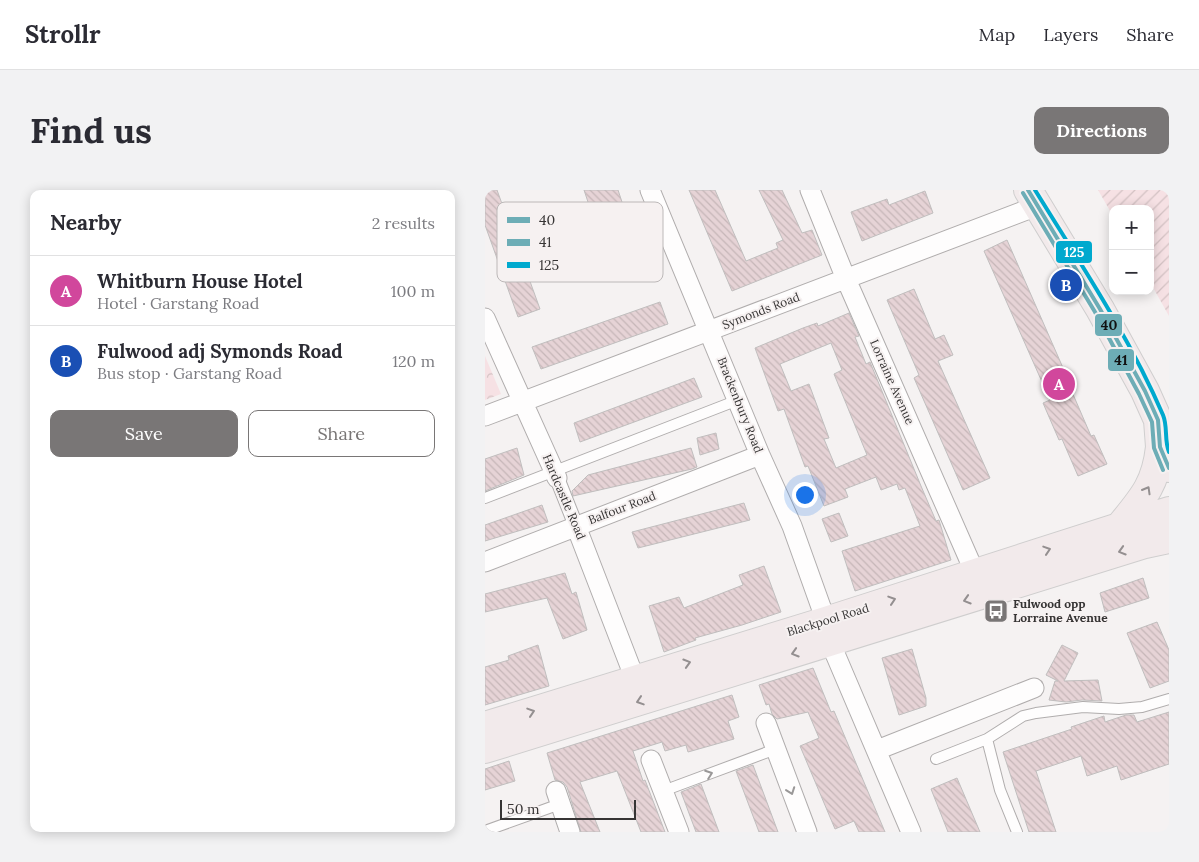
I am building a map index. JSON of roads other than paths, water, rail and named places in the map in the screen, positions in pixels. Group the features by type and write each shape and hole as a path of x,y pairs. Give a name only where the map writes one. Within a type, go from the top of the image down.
{"highway":[{"path":"1032,198 1100,309 1145,391 1164,441 1158,468 1150,487 1120,526"},
{"name":"Blackpool Road","path":"485,749 828,632 975,573 1169,511"},
{"name":"Blackpool Road","path":"485,726 635,679 828,632 1169,539"}],"street":[{"name":"Brackenbury Road","path":"650,190 655,202"},
{"name":"Lorraine Avenue","path":"810,190 846,279 975,573"},
{"name":"Symonds Road","path":"485,416 846,279 1032,198"},
{"name":"Brackenbury Road","path":"663,221 792,526 828,632 911,832"},
{"name":"Hardcastle Road","path":"485,318 555,475 635,679"},
{"name":"Balfour Road","path":"485,562 760,454"},
{"path":"877,750 1034,688"},
{"path":"766,723 807,832"},
{"path":"651,760 679,832"},
{"path":"558,797 570,832"}],"lane":[{"path":"485,498 555,475 738,400"},
{"path":"936,759 987,738 1023,716 1083,707 1119,709 1142,707 1169,699"},
{"path":"987,738 1000,790 1017,832"},
{"path":"663,791 776,749"},
{"path":"485,831 558,797"}],"place":[{"name":"Fulwood adj Symonds Road","path":"1066,285"},
{"name":"Whitburn House Hotel","path":"1059,384"},
{"name":"Fulwood opp Lorraine Avenue","path":"996,611"}]}
